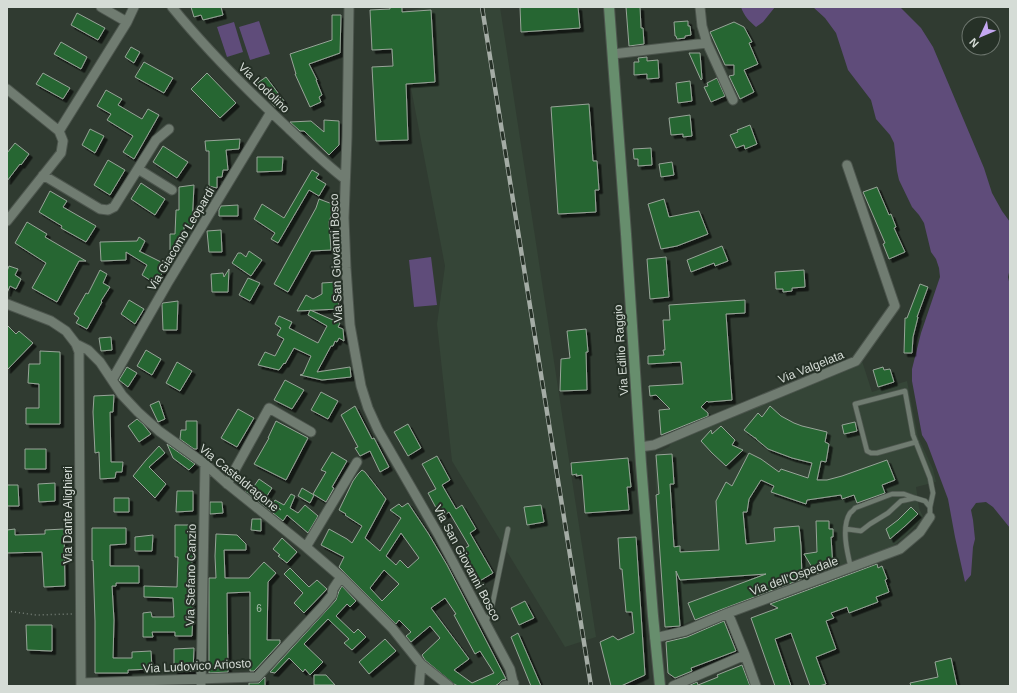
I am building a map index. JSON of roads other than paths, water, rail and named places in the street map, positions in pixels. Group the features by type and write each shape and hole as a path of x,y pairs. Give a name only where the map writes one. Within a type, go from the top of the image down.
{"main road":[{"name":"Via Edilio Raggio","path":"609,9 640,447 660,686"}],"street":[{"path":"101,7 127,22"},
{"path":"59,131 127,22 134,7"},
{"name":"Via Lodolino","path":"172,7 228,70 334,171 345,179"},
{"name":"Via San Giovanni Bosco","path":"349,7 344,225 350,325 362,386 368,408 378,430 424,510 510,669 514,684"},
{"path":"700,7 702,26 707,43 733,100"},
{"path":"613,54 707,43"},
{"path":"7,89 59,131 63,141 61,153 7,221"},
{"name":"Via Giacomo Leopardi","path":"112,380 167,284 271,112"},
{"path":"43,175 100,208 108,210 114,207 156,140 169,129"},
{"name":"Via Valgelata","path":"640,447 654,445 856,361 894,306 847,165"},
{"path":"138,169 172,190"},
{"name":"Via Casteldragone","path":"7,304 51,321 66,331 76,344 88,350 100,362 122,395 138,412 159,431 205,464 227,484 306,547 341,578 392,628 421,664 449,686"},
{"name":"Via Dante Alighieri","path":"76,344 79,352 81,684"},
{"path":"227,484 269,408 311,432"},
{"path":"306,547 357,462"},
{"name":"Via Stefano Canzio","path":"201,682 205,464"},
{"name":"Via dell'Ospedale","path":"655,638 685,631 728,613 900,549 920,532 930,517"},
{"name":"Via Ludovico Ariosto","path":"81,684 201,682 257,677 323,606 332,595 333,589 341,578"},
{"path":"728,613 756,686"},
{"path":"672,686 745,655"},
{"path":"419,686 421,664"},
{"path":"504,686 514,684"}],"lane":[{"path":"916,442 877,453 867,451 855,404 905,391 913,436 916,442 930,478 933,493 930,507 930,517"},
{"path":"850,568 846,544 846,523 850,512 855,508 892,494 904,494 925,501 930,507"},
{"path":"846,529 861,531 888,513 901,501 915,498"},
{"path":"485,623 492,611 508,529"}],"railway":[{"path":"482,7 591,686"}]}
